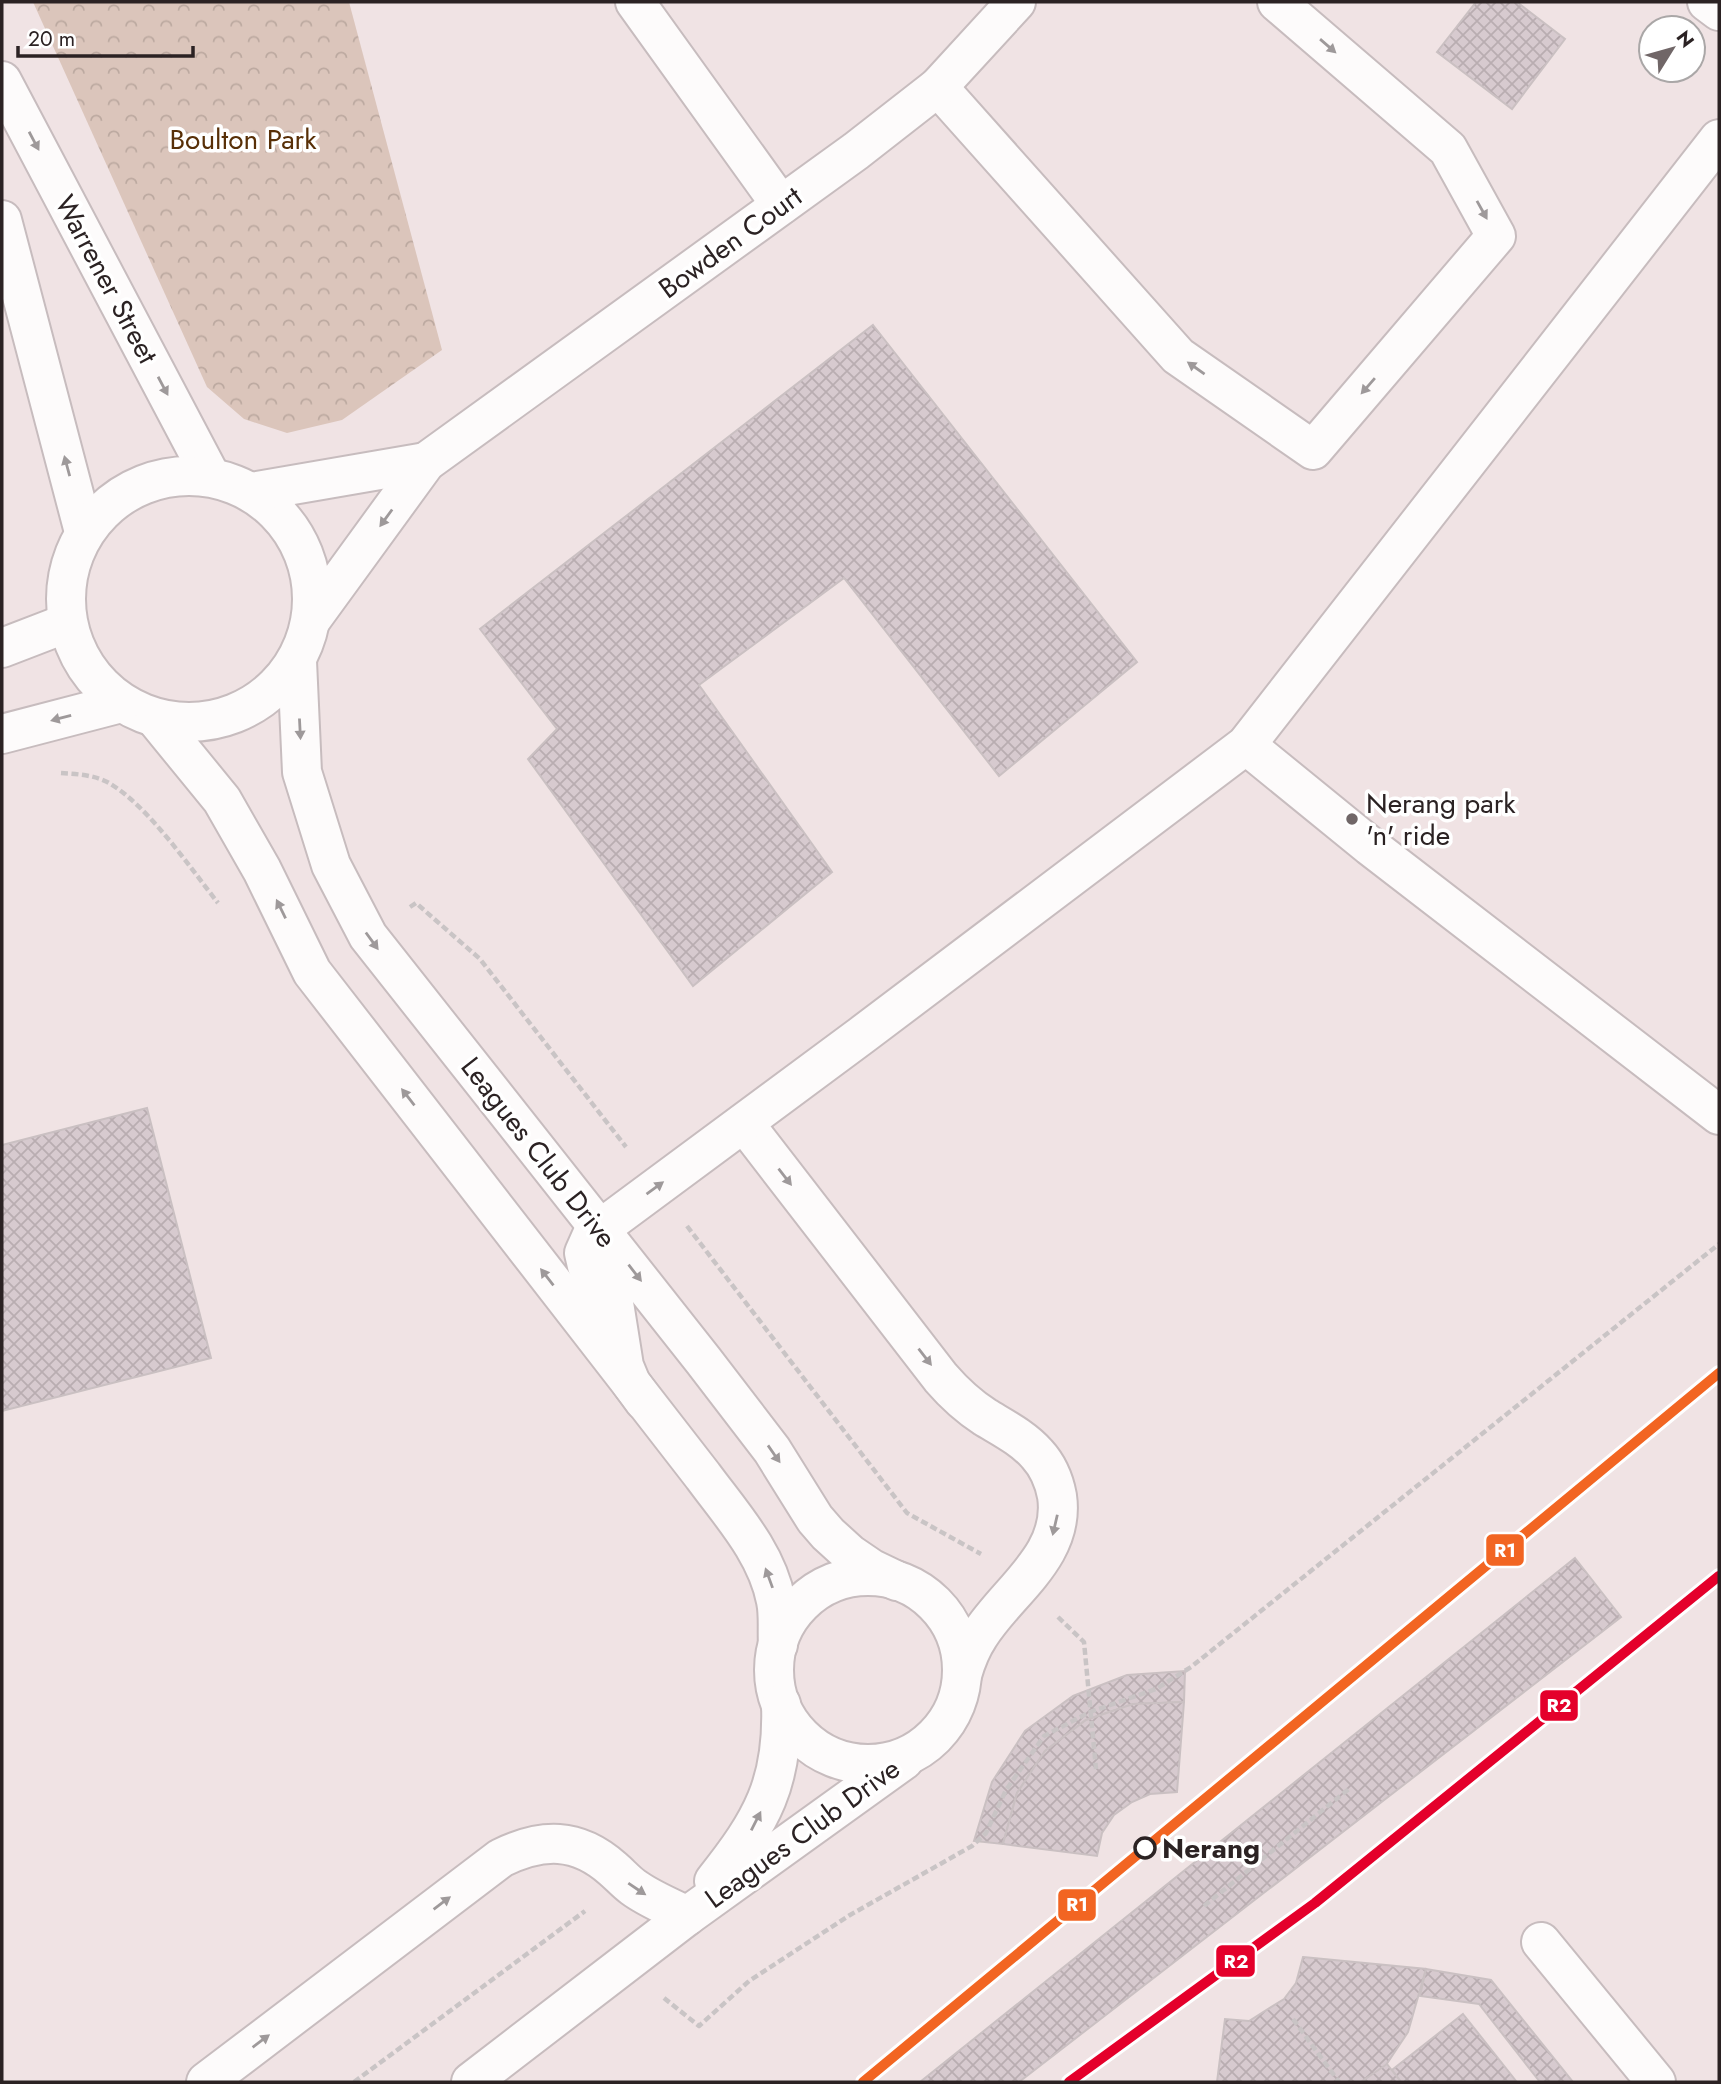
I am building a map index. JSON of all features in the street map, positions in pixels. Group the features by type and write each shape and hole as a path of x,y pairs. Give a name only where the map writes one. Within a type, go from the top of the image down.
{"street":[{"path":"635,2 781,205"},
{"name":"Bowden Court","path":"311,620 426,462 856,151 938,87 1016,2"},
{"path":"938,87 1178,356 1313,450 1496,236 1448,149 1277,2"},
{"path":"1707,2 1719,11"},
{"name":"Warrener Street","path":"2,81 211,477"},
{"path":"644,1401 631,1383 624,1366 614,1303 587,1266 584,1253 586,1245 600,1228 862,1035 1246,745 1719,139"},
{"path":"2,220 84,532"},
{"name":"Bowden Court","path":"252,492 426,462"},
{"path":"2,734 138,710 197,723 239,713 270,694 297,661 311,620 313,596 304,554 275,511 252,492 211,477 186,475 143,484 113,500 84,532 66,579 67,623 89,673 138,710 222,800 262,870 312,972 709,1484 757,1550 771,1581 776,1602 778,1645 774,1674 781,1704 797,1732 809,1743 838,1759 853,1763 886,1762 916,1751 939,1732 949,1719 956,1705 962,1675 979,1635 1044,1556 1056,1525 1058,1500 1055,1486 1044,1462 1018,1437 969,1406 949,1387 744,1123"},
{"path":"2,648 67,623"},
{"name":"Leagues Club Drive","path":"297,661 302,772 331,865 368,936 772,1450 808,1510 828,1534 863,1562 897,1581"},
{"path":"1246,745 1381,854 1719,1115"},
{"path":"778,1645 789,1619 806,1598 818,1590 856,1577 883,1577 922,1592 942,1611 960,1648 962,1675"},
{"name":"Leagues Club Drive","path":"687,1916 741,1848 768,1796 781,1753 781,1704"},
{"name":"Leagues Club Drive","path":"471,2082 630,1958 916,1751"},
{"path":"206,2082 501,1858 523,1848 546,1844 577,1847 608,1865 639,1891 687,1916"},
{"path":"1541,1942 1656,2082"}],"path":[{"path":"354,2082 592,1907 660,1994 699,2026 749,1981 850,1915 972,1846 986,1833 1006,1790 1044,1736 1090,1712 1156,1689 1191,1667 1719,1244"},
{"path":"1021,1584 1084,1642 1096,1769"},
{"path":"1204,1906 1350,1788"},
{"path":"1293,2019 1339,2082"}],"green space":[{"name":"Boulton Park","path":"33,2 349,2 442,350 342,420 287,433 244,419 207,387"}],"building":[{"path":"1476,2 1517,2 1565,39 1512,109 1437,52"},
{"path":"873,325 1137,662 999,776 844,578 699,685 832,872 693,986 528,759 557,729 480,629"},
{"path":"147,1108 211,1358 2,1411 2,1145"},
{"path":"1575,1558 1621,1617 1019,2082 920,2082"},
{"path":"1185,1671 1184,1702 1133,1704 1086,1720 1045,1751 1017,1793 1003,1844 974,1841 992,1782 1025,1731 1073,1696 1127,1675"},
{"path":"1184,1702 1177,1792 1150,1794 1132,1802 1114,1815 1102,1833 1097,1856 1003,1844 1017,1793 1045,1751 1086,1720 1133,1704"},
{"path":"1303,1957 1426,1969 1408,2032 1376,2080 1217,2082 1225,2019 1249,2021 1284,1999 1296,1983"},
{"path":"1426,1969 1491,1980 1573,2082 1540,2082 1479,2004 1420,1996"},
{"path":"1463,2014 1516,2081 1401,2082 1392,2070"},
{"path":"1387,2064 1401,2082 1361,2082"}],"transit line":[{"name":"R1","path":"863,2082 1719,1373"},
{"name":"R2","path":"1069,2082 1315,1903 1719,1576"}],"place":[{"name":"Nerang park 'n' ride","path":"1352,819"},
{"name":"Nerang","path":"1145,1848"}]}
